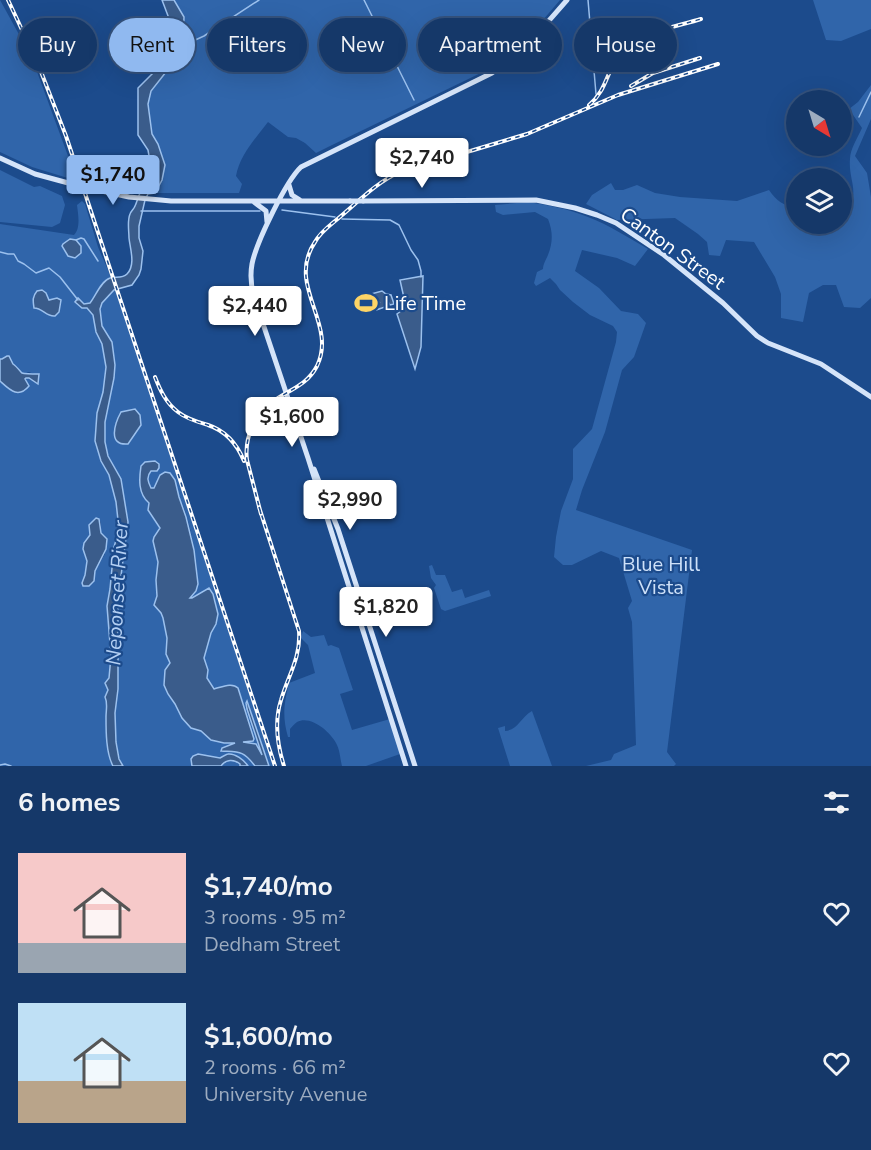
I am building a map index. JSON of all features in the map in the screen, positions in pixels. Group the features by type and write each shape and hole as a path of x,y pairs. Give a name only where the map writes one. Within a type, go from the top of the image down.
{"main road":[{"path":"406,766 252,290 253,258 266,226 297,171 306,164 482,79 504,66 567,0"},
{"name":"Canton Street","path":"0,158 35,174 97,190 149,200 536,200 575,208 606,218 664,255 723,303 757,336 768,343 821,364 871,397"},
{"path":"290,180 291,194 301,201"},
{"path":"253,201 266,211 266,226"},
{"path":"308,458 336,523 415,766"}],"green space":[{"path":"0,0 18,33 18,72 37,72 75,175 71,179 32,167 0,152"},
{"path":"174,0 560,0 544,18 418,18 418,72 483,72 316,153 305,143 288,137 268,122 238,168 236,176 242,184 239,193 155,193 162,180 158,144 152,134 148,104 150,91 166,72 195,72 195,18 184,17"},
{"path":"813,0 871,0 871,29 841,41 826,40"},
{"path":"871,85 871,119 855,156 867,173 871,197 871,298 860,308 844,307 836,285 823,285 809,293 803,322 781,318 781,294 775,277 754,242 726,240 720,256 709,255 707,242 675,218 617,220 586,204 592,195 611,183 615,190 637,185 655,193 680,197 737,201 769,190 786,204 786,234 852,234 853,188 850,156 852,156 852,150 862,128 852,113 852,107"},
{"path":"0,170 34,187 40,186 62,196 65,205 60,223 52,227 0,222"},
{"path":"82,201 85,204 98,247 111,277 101,285 90,303 84,304 78,298 82,307 95,311 104,339 106,367 103,392 97,413 95,441 109,475 118,520 107,606 111,656 109,678 106,682 108,692 105,695 107,743 113,766 0,766 0,382 12,391 26,381 27,377 38,384 39,376 29,372 24,374 21,372 0,373 0,224 74,235 78,225 77,205","holes":["96,518 101,522 101,533 105,536 105,554 95,571 95,578 82,583 86,568 84,554 90,535 89,525"]},
{"name":"Blue Hill Vista","path":"528,202 588,217 648,249 635,266 617,258 582,250 575,271 599,288 621,311 638,314 646,323 634,357 622,370 605,432 576,510 692,550 667,752 676,764 674,766 586,766 611,760 614,754 636,745 632,622 628,608 632,601 619,558 601,551 572,565 563,565 554,557 561,511 573,479 573,449 592,429 617,332 613,326 590,315 573,302 550,278 536,286 534,283 537,272 543,269 551,246 552,233 548,219 535,212 503,215 496,212 495,205"},
{"path":"115,288 273,766 254,764 255,766 123,766 120,761 115,713 118,689 118,599 128,522 118,475 108,456 105,442 105,422 115,365 112,342 102,326 100,309 102,303","holes":["135,409 141,425 132,438 119,442 115,431 119,416 121,412","182,503 191,533 198,580 197,589 189,597 192,598 209,588 216,603 200,655 164,621 161,613"]},
{"path":"432,565 436,575 445,575 452,592 462,589 465,598 489,590 491,596 445,611 441,609 434,588 436,585 431,578 429,566"},
{"path":"303,631 311,637 324,635 328,646 339,648 353,690 340,694 352,730 390,719 400,754 366,766 342,766 336,743 320,726 302,720 290,729 290,737 288,737 284,710 289,683 315,673 308,645 301,638"},
{"path":"532,711 552,766 510,766 498,728 505,726 505,731 513,728"}],"water":[{"path":"162,0 174,0 184,17 169,18"},
{"name":"Neponset River","path":"154,72 166,72 151,91 148,104 152,134 165,165 162,180 155,193 148,194 145,200 139,226 139,238 143,251 141,269 132,285 114,290 102,303 100,309 102,326 112,342 115,365 105,422 105,442 108,456 121,479 128,522 118,599 118,689 115,713 116,742 119,759 123,766 113,766 107,742 105,697 108,690 105,683 109,678 111,656 107,606 118,520 109,475 101,461 95,441 97,413 103,392 106,367 93,315 87,308 82,308 75,302 78,298 84,304 90,303 104,282 110,278 125,276 130,270 132,256 129,217 140,193 136,189 149,179 152,173 148,150 138,135 138,88"},
{"path":"70,239 76,240 81,246 81,253 75,258 68,256 62,246"},
{"path":"423,276 421,347 415,369 397,314 406,307 400,280"},
{"path":"42,290 49,300 57,298 61,300 59,312 55,316 34,308 34,295 37,291"},
{"path":"382,291 391,295 394,304 390,305 387,300 388,306 376,310 374,305 380,302 374,303 371,294"},
{"path":"7,356 22,373 39,374 38,384 26,378 29,386 18,393 0,381 0,359"},
{"path":"135,409 140,415 141,425 128,444 121,444 115,438 114,433 121,412"},
{"path":"155,461 159,464 159,468 148,475 151,488 154,488 160,475 165,472 170,473 175,480 186,517 194,550 198,584 190,598 209,588 213,594 218,614 204,658 208,670 207,678 214,689 230,685 238,688 254,739 243,742 256,744 262,755 247,709 247,701 269,766 255,766 240,753 221,751 222,748 235,743 211,740 201,731 191,728 182,718 164,685 165,670 170,663 166,654 167,638 163,618 154,605 157,596 158,562 153,541 160,528 148,510 149,503 141,491 140,481 141,466 145,462"},
{"path":"96,518 99,519 101,533 107,539 106,549 95,571 94,581 89,586 83,586 87,561 83,549 84,543 90,535 89,525"},
{"path":"198,754 220,758 228,754 234,755 248,766 240,766 238,762 230,760 221,766 192,766 191,759"}],"waterway":[{"path":"195,40 259,0"},
{"path":"364,0 414,100"},
{"path":"588,0 596,94"},
{"path":"859,117 871,92"},
{"path":"282,210 335,217"},
{"path":"141,211 260,211"},
{"path":"342,219 390,220 399,225 418,260 421,277"},
{"path":"76,240 84,239 98,261"},
{"path":"0,252 14,254 18,261 36,273 49,268 60,277 78,300"},
{"path":"0,765 11,766"}],"railway":[{"path":"8,0 38,64 66,136 275,766"},
{"path":"589,105 601,90 615,61 631,44 653,33 701,19"},
{"path":"631,86 653,73 700,58"},
{"path":"261,514 247,460 247,443 252,427 262,412 275,400 304,382 317,366 321,355 321,332 308,288 306,268 310,250 323,231 376,186 400,172 527,134 618,95 718,64"},
{"path":"155,377 170,405 185,417 214,428 225,435 238,449 244,461"},
{"path":"259,507 299,631 296,658 281,700 278,716 278,741 284,766"}],"place":[{"name":"Life Time","path":"366,303"}]}
